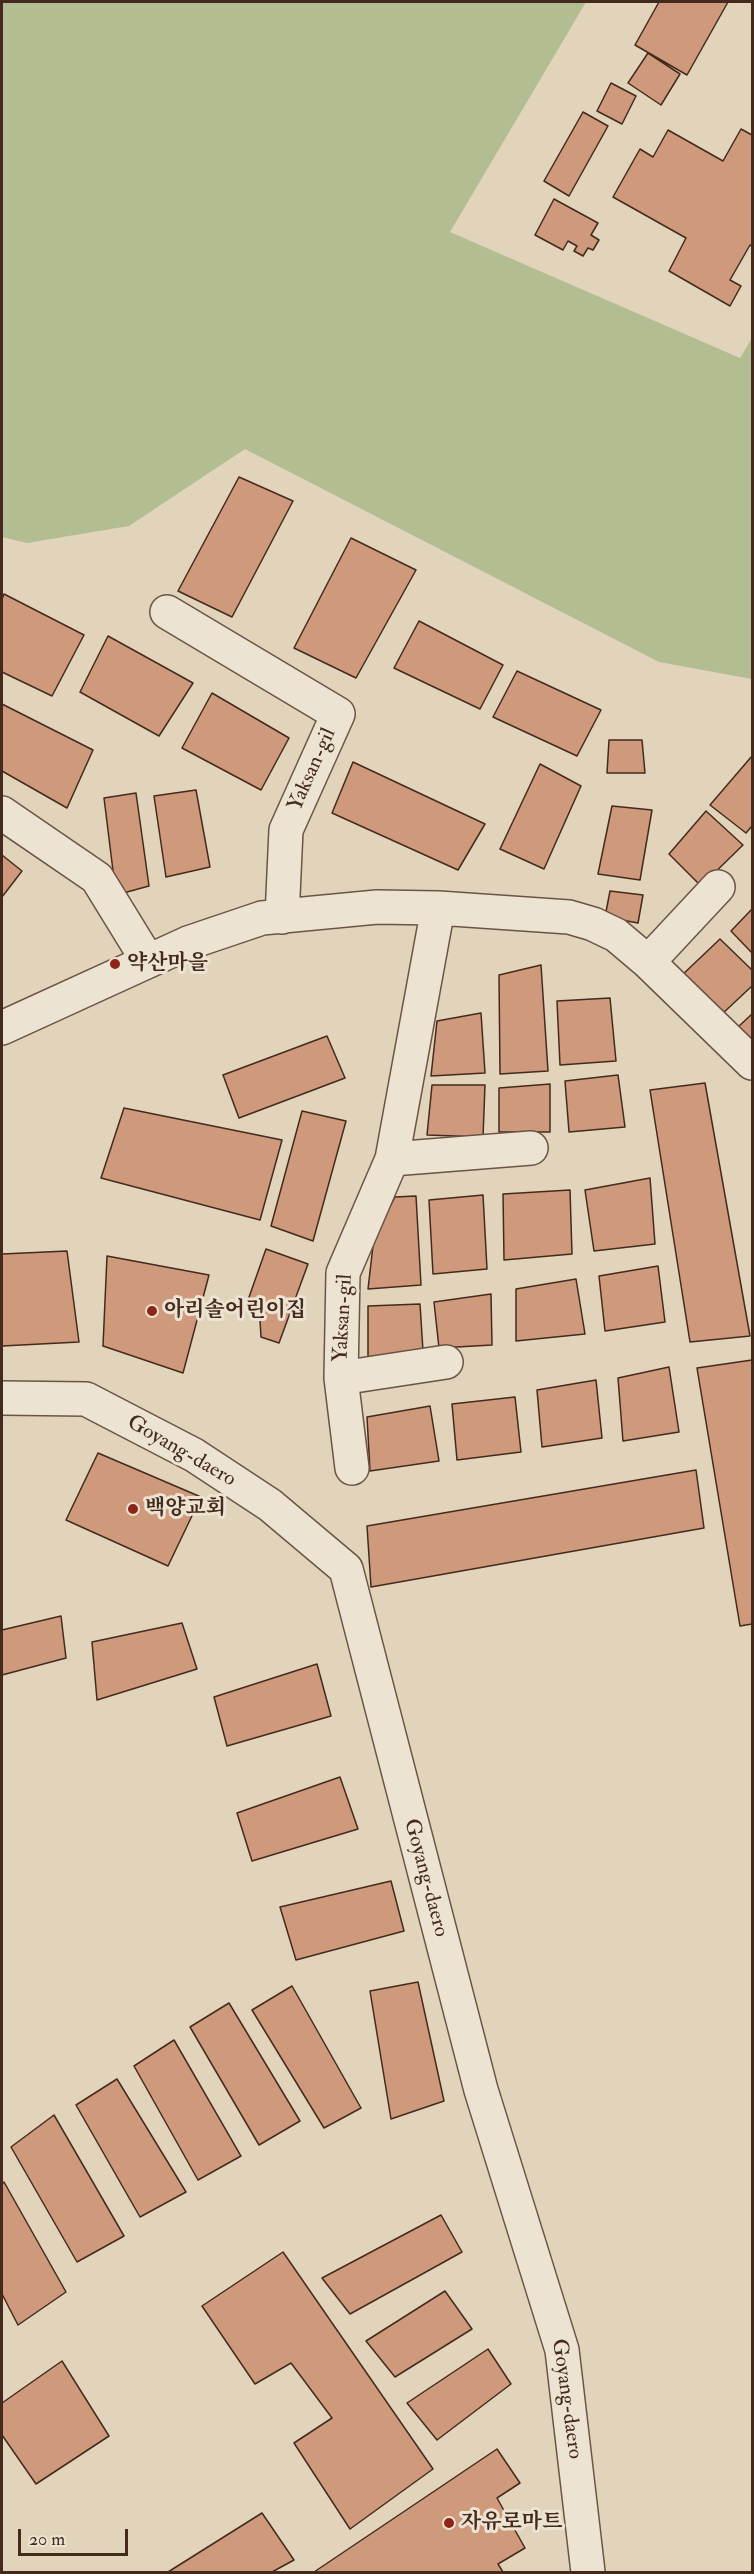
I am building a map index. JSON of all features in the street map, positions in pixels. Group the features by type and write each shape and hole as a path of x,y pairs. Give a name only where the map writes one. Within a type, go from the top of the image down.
{"street":[{"name":"Yaksan-gil","path":"167,612 338,714 286,830 282,916"},
{"path":"2,813 98,878 148,961"},
{"path":"648,962 718,887"},
{"path":"2,1028 188,943 262,918 377,907 438,908 569,917 593,924 616,935 648,962 753,1063"},
{"name":"Yaksan-gil","path":"352,1468 341,1378 343,1274 392,1159 438,908"},
{"path":"392,1159 531,1148"},
{"name":"Yaksan-gil","path":"341,1378 446,1362"},
{"name":"Goyang-daero","path":"2,1398 86,1399 194,1455 270,1505 346,1569 481,2090 562,2350 588,2572"}],"green space":[{"path":"2,2 586,2 450,232 740,358 752,338 752,679 659,662 245,449 129,526 27,543 2,537"}],"building":[{"path":"659,2 728,2 687,75 635,45"},
{"path":"648,53 680,74 661,105 628,83"},
{"path":"611,83 636,96 622,124 597,111"},
{"path":"583,112 608,126 569,196 544,181"},
{"path":"741,129 752,135 752,246 750,245 730,280 741,286 730,306 669,271 686,238 613,197 640,149 653,157 668,130 723,161"},
{"path":"554,199 598,223 591,235 599,240 593,250 588,248 583,256 574,251 577,246 568,241 563,250 535,235"},
{"path":"239,477 293,501 232,617 178,591"},
{"path":"351,538 416,570 356,678 294,648"},
{"path":"4,594 84,635 52,696 2,672 2,599"},
{"path":"419,621 503,665 480,709 394,668"},
{"path":"108,636 193,683 159,736 80,692"},
{"path":"517,671 601,710 577,756 493,717"},
{"path":"212,693 289,738 261,790 182,748"},
{"path":"2,704 93,750 67,808 2,771"},
{"path":"609,740 642,740 645,773 607,773"},
{"path":"752,756 752,826 746,833 710,805"},
{"path":"353,762 485,824 458,870 332,813"},
{"path":"540,764 581,786 544,869 500,849"},
{"path":"196,790 210,867 166,877 154,796"},
{"path":"136,793 149,886 116,895 104,798"},
{"path":"612,806 652,810 640,880 598,874"},
{"path":"706,811 743,845 701,886 669,854"},
{"path":"2,855 22,871 2,897"},
{"path":"610,891 643,895 638,923 605,917"},
{"path":"752,909 752,953 731,931"},
{"path":"720,939 752,970 752,986 721,1015 680,977"},
{"path":"541,965 548,1071 500,1074 499,975"},
{"path":"610,998 616,1061 560,1065 557,1001"},
{"path":"481,1013 485,1073 431,1076 437,1021"},
{"path":"752,1014 752,1042 738,1027"},
{"path":"327,1036 345,1078 239,1118 223,1075"},
{"path":"618,1075 625,1127 569,1132 565,1081"},
{"path":"705,1083 750,1336 690,1342 650,1090"},
{"path":"550,1084 550,1132 499,1132 499,1088"},
{"path":"432,1085 485,1085 483,1137 427,1135"},
{"path":"124,1108 282,1140 260,1220 101,1178"},
{"path":"302,1111 346,1121 313,1241 271,1226"},
{"path":"650,1178 655,1244 594,1251 585,1190"},
{"path":"570,1190 572,1254 504,1260 503,1194"},
{"path":"483,1195 487,1269 433,1274 429,1200"},
{"path":"416,1196 421,1285 368,1289 374,1237 395,1197"},
{"path":"266,1249 308,1264 279,1343 261,1337 259,1304 248,1300"},
{"path":"67,1251 79,1342 2,1346 2,1254"},
{"name":"아리솔어린이집","path":"107,1256 209,1275 183,1373 103,1346"},
{"path":"658,1266 665,1322 605,1331 599,1276"},
{"path":"576,1279 585,1334 516,1341 516,1289"},
{"path":"491,1294 492,1345 439,1348 434,1302"},
{"path":"420,1304 423,1351 368,1357 368,1306"},
{"path":"752,1360 752,1624 740,1626 697,1368"},
{"path":"669,1367 679,1432 623,1441 618,1378"},
{"path":"596,1380 602,1438 542,1447 537,1390"},
{"path":"515,1397 521,1452 457,1460 452,1404"},
{"path":"430,1406 439,1461 370,1471 367,1417"},
{"name":"백양교회","path":"98,1453 201,1497 168,1566 66,1520"},
{"path":"696,1470 704,1528 371,1587 367,1526"},
{"path":"61,1616 66,1658 2,1675 2,1630"},
{"path":"182,1623 197,1669 97,1700 92,1642"},
{"path":"317,1664 331,1716 227,1746 214,1697"},
{"path":"340,1777 358,1829 252,1861 237,1813"},
{"path":"391,1881 404,1931 296,1960 280,1907"},
{"path":"418,1982 444,2101 391,2119 370,1991"},
{"path":"292,1986 361,2108 324,2128 252,2010"},
{"path":"229,2003 300,2121 259,2145 190,2027"},
{"path":"174,2040 241,2156 198,2180 134,2066"},
{"path":"117,2079 186,2192 140,2217 76,2105"},
{"path":"54,2115 124,2236 77,2262 11,2147"},
{"path":"4,2182 66,2292 18,2325 2,2294 2,2184"},
{"path":"441,2215 462,2252 350,2314 322,2278"},
{"path":"283,2252 433,2469 350,2529 294,2443 332,2418 291,2363 255,2384 202,2306"},
{"path":"445,2291 472,2329 395,2377 366,2341"},
{"path":"488,2349 511,2384 437,2440 407,2403"},
{"path":"62,2361 109,2436 36,2484 2,2435 2,2403"},
{"name":"자유로마트","path":"497,2449 520,2483 497,2498 525,2548 498,2564 503,2572 314,2572"},
{"path":"262,2513 294,2560 272,2572 168,2572"}],"place":[{"name":"약산마을","path":"115,964"},
{"name":"아리솔어린이집","path":"152,1311"},
{"name":"백양교회","path":"133,1509"},
{"name":"자유로마트","path":"449,2523"}]}
